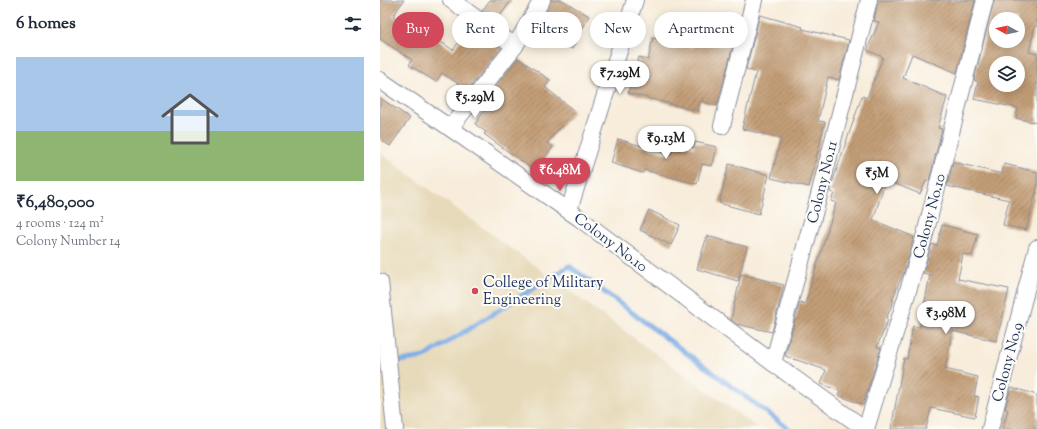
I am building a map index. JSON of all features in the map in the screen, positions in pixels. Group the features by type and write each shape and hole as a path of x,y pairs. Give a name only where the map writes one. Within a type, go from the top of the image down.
{"street":[{"path":"450,0 515,46"},
{"path":"450,128 515,46 542,0"},
{"path":"722,126 754,0"},
{"name":"Colony No.11","path":"773,363 818,203 868,0"},
{"name":"Colony No.10","path":"380,80 569,210 773,363 865,429 924,238 985,0"},
{"path":"569,210 633,1"},
{"name":"Colony No.9","path":"990,429 1037,248"},
{"path":"380,282 395,429"}],"shaded area":[{"name":"College of Military Engineering","path":"380,153 759,429 380,429"}],"building":[{"path":"380,0 404,0 396,12 392,12 392,47 380,39"},
{"path":"490,0 512,0 503,12 482,11"},
{"path":"551,0 562,0 589,16 582,30 582,12 545,12"},
{"path":"878,0 975,0 957,73 912,54 903,78 947,97 938,128 942,129 929,181 926,181 920,194 886,180 873,220 914,237 905,269 886,319 888,320 877,347 881,348 863,405 838,395 840,391 821,384 826,370 785,356 800,302 805,304 836,203 831,201 834,193 830,192 830,189 862,96 867,98 883,57 867,50 879,22 874,21"},
{"path":"994,0 1037,0 1037,26 1035,26 1029,52 1037,54 1037,123 1016,118 1018,108 974,99 978,82 974,80 989,20 989,48 1025,48 1025,12 991,12"},
{"path":"760,15 803,27 802,29 849,40 839,80 828,77 818,121 825,122 809,187 771,178 781,138 742,129 756,72 746,69"},
{"path":"653,38 654,48 732,48 717,106 700,101 698,111 628,93 639,57 648,60"},
{"path":"444,44 453,50 454,48 501,48 468,90 442,73 436,82 409,65 412,60 394,48 444,48"},
{"path":"518,58 550,80 545,87 574,111 547,143 553,147 535,171 484,134 486,132 475,124 489,104 484,101"},
{"path":"380,98 410,118 390,146 380,139"},
{"path":"618,139 671,155 674,142 694,148 695,142 717,147 712,166 702,164 697,184 644,170 643,173 611,163"},
{"path":"953,162 1002,174 1004,164 1037,172 1037,188 1026,230 1003,225 1009,200 947,186"},
{"path":"729,164 769,175 759,214 719,203"},
{"path":"649,210 680,225 671,245 640,230"},
{"path":"942,225 978,234 972,256 963,254 958,279 1009,289 1004,312 996,341 952,331 945,369 978,377 974,396 979,397 975,417 931,408 926,429 891,429 904,358 907,359 913,326 920,327 930,275 923,273 932,244 937,246"},
{"path":"707,236 747,247 738,281 697,269"},
{"path":"741,274 784,285 772,332 736,324 731,320"},
{"path":"1011,387 1037,395 1037,429 1002,429 1008,410 1005,409"}],"waterway":[{"path":"380,364 424,357 569,266 789,429"}],"place":[{"name":"College of Military Engineering","path":"475,291"}]}
